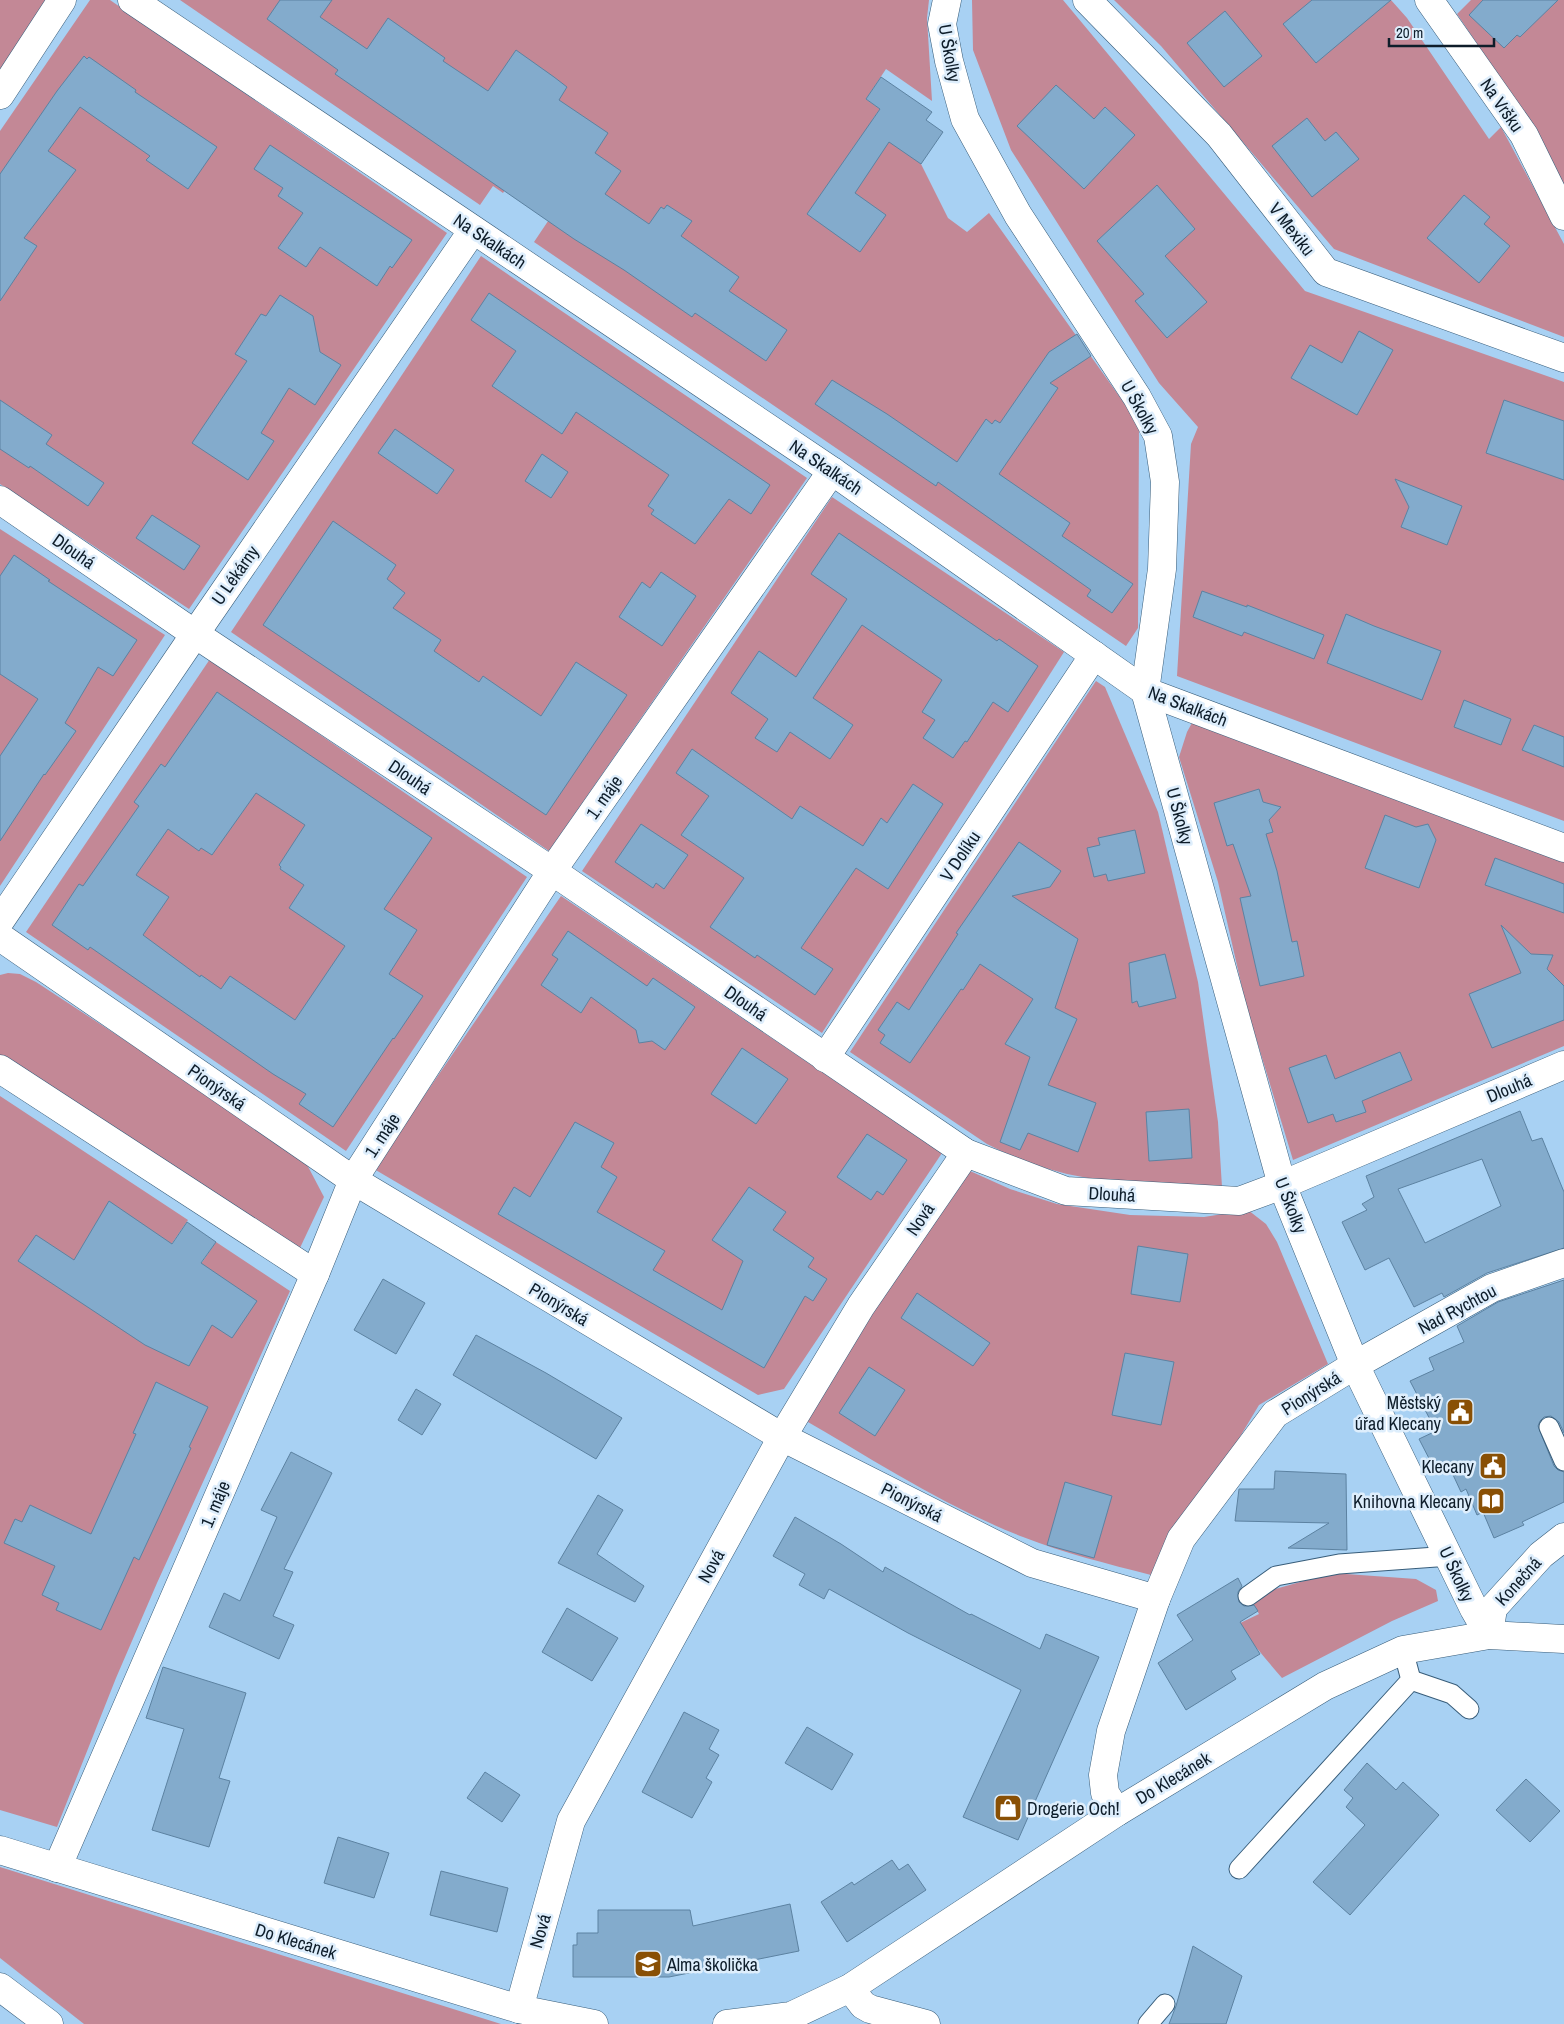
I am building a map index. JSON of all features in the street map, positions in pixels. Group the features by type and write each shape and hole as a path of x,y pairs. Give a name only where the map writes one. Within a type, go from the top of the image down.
{"street":[{"path":"0,94 62,0"},
{"name":"Na Skalkách","path":"132,0 832,471 1145,691 1564,848"},
{"name":"U Školky","path":"947,0 942,24 949,61 966,119 1018,215 1136,397 1158,436 1164,482 1162,569 1145,691 1282,1185 1355,1365 1450,1556 1474,1610 1489,1635"},
{"name":"V Mexiku","path":"1087,0 1219,135 1326,272 1564,358"},
{"name":"Na Vršku","path":"1429,0 1524,135 1564,216"},
{"name":"U Lékárny","path":"0,921 473,230"},
{"name":"1. máje","path":"57,1868 315,1274 353,1180 552,871 832,471"},
{"name":"Dlouhá","path":"0,500 195,634 552,871 966,1153 1066,1191 1239,1201 1282,1185 1564,1065"},
{"name":"V Dolíku","path":"825,1058 1094,655"},
{"name":"Pionýrská","path":"0,937 353,1180 782,1438 1032,1563 1156,1599"},
{"path":"0,1069 315,1274"},
{"name":"Nová","path":"519,2009 571,1821 782,1438 861,1306 966,1153"},
{"name":"Nad Rychtou","path":"1355,1365 1492,1288 1564,1262"},
{"name":"Pionýrská","path":"1117,1812 1105,1793 1103,1775 1110,1731 1156,1599 1181,1539 1276,1414 1355,1365"},
{"name":"Konečná","path":"1489,1635 1493,1608 1541,1555 1564,1537"},
{"name":"Do Klecánek","path":"727,2024 793,2020 850,1988 1117,1812 1324,1686 1403,1650 1489,1635 1564,1639"},
{"name":"Do Klecánek","path":"0,1850 519,2009 594,2024"},
{"path":"0,1987 49,2024"},
{"path":"850,1988 863,2005 870,2009 926,2024"}],"lane":[{"path":"1549,1427 1564,1461"},
{"path":"1248,1596 1276,1576 1339,1564 1450,1556"},
{"path":"1403,1650 1411,1680"},
{"path":"1411,1680 1452,1694 1469,1709"},
{"path":"1239,1869 1411,1680"},
{"path":"1148,2024 1165,2004"}],"shaded area":[{"path":"0,0 49,0 0,74"},
{"path":"90,0 110,0 447,233 189,609 0,484 0,131"},
{"path":"180,0 929,0 927,18 932,101 886,69 866,99 880,109 872,120 921,164 948,218 967,232 989,213 1139,424 1138,628 1126,646 534,242 607,133 525,160 503,193 493,186 480,205"},
{"path":"972,0 1063,0 1305,291 1564,382 1564,821 1177,676 1191,444 1198,427 1159,383 1011,150 973,50"},
{"path":"1114,0 1391,0 1407,18 1489,139 1501,127 1564,244 1564,337 1334,249 1161,46"},
{"path":"1471,0 1564,0 1564,187 1540,137 1457,14"},
{"path":"481,256 807,478 549,851 231,632"},
{"path":"832,497 1064,652 822,1033 582,871"},
{"path":"0,529 165,635 0,886"},
{"path":"210,659 527,877 346,1151 26,932"},
{"path":"1096,681 1105,687 1158,812 1198,982 1218,1122 1222,1187 1130,1186 1067,1174 1023,1162 987,1144 850,1052"},
{"path":"1193,721 1564,861 1564,1046 1293,1160 1246,1005 1218,882 1179,757 1187,732"},
{"path":"561,896 942,1153 784,1389 758,1395 374,1169"},
{"path":"8,973 20,974 36,982 303,1157 324,1197 299,1250 0,1059 0,975"},
{"path":"0,1096 188,1220 157,1265 188,1283 216,1242 290,1291 157,1583 116,1678 57,1827 0,1810"},
{"path":"970,1171 1010,1189 1057,1204 1130,1215 1204,1217 1248,1210 1266,1224 1277,1242 1328,1364 1259,1405 1217,1475 1151,1575 1054,1548 994,1525 910,1482 801,1418"},
{"path":"1332,1573 1416,1579 1436,1590 1438,1601 1392,1621 1282,1678 1253,1644 1234,1626 1259,1614 1253,1603 1268,1591"},
{"path":"0,1867 501,2024 84,2024 0,1958"}],"building":[{"path":"280,0 332,0 320,17 367,49 388,18 445,58 443,61 488,91 516,50 554,77 567,87 559,100 608,133 595,153 621,171 605,194 649,224 661,207 664,209 667,205 692,221 681,236 739,277 729,291 787,330 766,361 695,313 692,317 624,270 574,239 335,74 338,70 267,19"},
{"path":"1312,0 1391,0 1316,63 1283,24"},
{"path":"1483,0 1558,0 1520,37 1517,35 1504,48 1469,15"},
{"path":"1225,11 1262,56 1224,87 1187,43"},
{"path":"84,56 87,59 89,57 136,90 135,92 217,147 188,189 146,160 150,156 80,107 48,151 76,170 24,238 37,246 0,301 0,174 57,91"},
{"path":"881,77 932,112 926,120 943,132 921,164 889,142 855,193 886,215 860,252 807,214 880,109 866,99"},
{"path":"1056,85 1094,119 1105,107 1135,135 1084,189 1017,126"},
{"path":"1307,118 1325,141 1336,132 1359,159 1312,197 1272,146"},
{"path":"270,145 412,240 392,268 390,266 377,286 320,247 306,267 278,248 303,213 278,196 283,188 254,169"},
{"path":"1157,185 1195,229 1165,256 1207,302 1167,338 1135,301 1144,294 1097,241"},
{"path":"1464,195 1490,217 1484,224 1510,246 1479,283 1427,238"},
{"path":"489,293 770,485 751,514 729,499 695,544 651,514 654,510 648,506 669,475 576,412 562,434 492,386 516,351 471,320"},
{"path":"280,295 313,316 320,352 341,365 315,405 289,388 261,433 274,441 248,480 192,443 247,361 235,354 261,314 266,316"},
{"path":"1359,331 1393,350 1357,415 1291,378 1310,345 1342,363"},
{"path":"1077,334 1091,356 1050,383 1058,388 999,474 1070,523 1062,536 1133,584 1112,613 1087,596 1091,590 938,482 936,486 815,404 832,380 887,414 957,462 986,419 992,424 995,420 1000,423 1049,352"},
{"path":"0,400 52,435 46,444 104,483 88,506 30,466 29,468 0,449"},
{"path":"1504,400 1564,421 1564,480 1486,453"},
{"path":"395,429 454,470 437,494 378,453"},
{"path":"542,454 568,472 551,498 525,481"},
{"path":"1395,479 1462,506 1447,545 1401,527 1409,507"},
{"path":"152,515 200,546 184,570 136,538"},
{"path":"333,521 396,565 387,579 405,593 393,608 441,640 434,651 479,682 483,676 541,716 576,662 627,695 546,815 263,625"},
{"path":"839,533 997,641 999,639 1038,666 1008,712 993,702 967,742 965,741 953,758 923,738 935,720 922,712 942,680 862,625 813,698 853,725 830,759 790,732 777,752 755,738 768,719 731,693 759,651 796,677 847,599 811,574"},
{"path":"14,555 50,580 48,581 137,640 113,676 98,667 65,723 76,731 44,774 0,841 0,756 38,699 0,674 0,576"},
{"path":"661,572 696,596 662,646 619,617 642,582 650,588"},
{"path":"1202,591 1247,607 1247,605 1324,635 1314,659 1244,632 1242,636 1193,617"},
{"path":"1346,614 1441,651 1422,700 1327,663"},
{"path":"217,692 432,838 384,909 417,930 389,974 423,996 333,1127 299,1104 306,1094 273,1074 90,947 88,950 52,925 79,884 83,886 139,806 134,802 161,764 165,767","holes":["256,793 305,825 279,865 280,869 304,885 289,908 345,946 295,1020 230,976 221,989 201,975 200,977 143,935 169,897 136,875 168,829 199,851 201,848 212,855"]},
{"path":"1464,700 1511,719 1501,745 1454,727"},
{"path":"1534,725 1564,737 1564,767 1522,750"},
{"path":"692,749 792,819 800,806 863,846 881,818 887,823 913,784 943,804 888,889 856,868 801,948 833,969 815,995 757,955 755,958 710,927 744,878 681,835 709,796 676,773"},
{"path":"1259,789 1263,802 1281,807 1269,820 1273,832 1266,834 1277,871 1292,942 1297,941 1304,976 1260,986 1240,898 1251,896 1233,844 1227,846 1214,803"},
{"path":"1385,815 1416,827 1428,824 1436,840 1419,888 1365,868"},
{"path":"641,824 688,855 664,889 656,883 653,888 615,862"},
{"path":"1135,830 1145,873 1108,881 1106,874 1094,877 1087,848 1100,845 1098,838"},
{"path":"1019,842 1061,871 1050,887 1012,896 1078,939 1055,1008 1077,1019 1048,1085 1096,1103 1078,1152 1028,1133 1020,1150 1000,1142 1030,1057 1005,1044 1033,999 980,964 910,1063 880,1043 885,1035 878,1030 897,1002 909,1010 958,934 956,933"},
{"path":"1495,858 1564,884 1564,913 1485,885"},
{"path":"1501,925 1531,954 1553,955 1547,969 1564,986 1564,1020 1492,1048 1469,994 1521,973"},
{"path":"568,931 647,986 653,978 695,1007 665,1050 652,1041 639,1043 636,1030 591,997 581,1013 541,985 558,959 552,955"},
{"path":"1165,954 1176,998 1139,1007 1137,1001 1132,1003 1129,963"},
{"path":"742,1048 788,1079 756,1124 711,1094"},
{"path":"1400,1052 1412,1080 1362,1101 1366,1112 1336,1122 1333,1114 1308,1123 1289,1068 1326,1055 1335,1079"},
{"path":"1189,1109 1192,1158 1149,1161 1146,1112"},
{"path":"1520,1111 1532,1141 1542,1138 1564,1192 1564,1248 1487,1273 1444,1297 1442,1293 1414,1307 1389,1258 1365,1270 1342,1222 1367,1210 1362,1204 1374,1197 1366,1176","holes":["1482,1159 1501,1206 1425,1243 1398,1189"]},
{"path":"575,1122 614,1143 601,1167 617,1177 597,1212 665,1251 653,1270 722,1310 743,1261 712,1240 749,1187 786,1212 773,1230 814,1258 808,1267 827,1279 813,1301 805,1296 764,1368 498,1214 514,1187 530,1197"},
{"path":"867,1134 907,1160 883,1195 877,1191 871,1200 837,1177"},
{"path":"109,1201 172,1244 187,1222 216,1242 201,1263 257,1301 232,1338 212,1325 189,1366 145,1345 18,1261 36,1235 74,1260"},
{"path":"1138,1246 1188,1254 1180,1302 1131,1294"},
{"path":"383,1279 425,1303 396,1354 354,1330"},
{"path":"1564,1280 1564,1433 1559,1422 1551,1416 1544,1417 1538,1426 1554,1466 1564,1472 1564,1502 1522,1522 1524,1525 1494,1538 1483,1512 1477,1515 1466,1489 1461,1492 1448,1464 1435,1470 1419,1439 1436,1431 1410,1381 1434,1370 1429,1358 1464,1342 1457,1326 1498,1302"},
{"path":"917,1293 990,1343 973,1366 901,1318"},
{"path":"476,1335 546,1373 622,1418 596,1459 453,1375"},
{"path":"1125,1353 1174,1362 1161,1425 1112,1415"},
{"path":"869,1367 905,1390 875,1436 839,1413"},
{"path":"156,1382 208,1407 139,1560 134,1557 101,1630 56,1610 59,1603 42,1595 55,1566 4,1543 15,1519 22,1522 30,1505 91,1534 136,1434 133,1433"},
{"path":"416,1389 441,1404 422,1435 398,1420"},
{"path":"291,1452 332,1473 284,1569 293,1572 273,1616 294,1625 279,1659 209,1627 224,1593 240,1601 277,1517 261,1510"},
{"path":"1275,1471 1346,1474 1347,1550 1288,1548 1329,1523 1235,1521 1239,1489 1274,1489"},
{"path":"1065,1482 1112,1496 1094,1558 1047,1545"},
{"path":"598,1495 623,1510 597,1554 644,1586 635,1602 558,1563"},
{"path":"795,1517 883,1572 885,1567 970,1615 1040,1649 1046,1634 1099,1657 1018,1840 963,1817 1021,1690 908,1633 829,1589 824,1599 799,1585 805,1574 773,1556"},
{"path":"1238,1578 1242,1586 1238,1592 1239,1602 1244,1606 1254,1605 1258,1611 1240,1622 1260,1654 1231,1671 1236,1679 1186,1710 1158,1663 1193,1640 1177,1615"},
{"path":"567,1608 618,1638 592,1681 542,1652"},
{"path":"163,1667 246,1693 219,1778 230,1781 209,1847 152,1830 184,1729 146,1718"},
{"path":"684,1712 719,1730 709,1749 719,1755 706,1778 712,1782 692,1818 642,1792"},
{"path":"807,1727 853,1754 832,1790 785,1763"},
{"path":"1367,1763 1396,1790 1403,1782 1439,1815 1350,1915 1313,1882 1365,1825 1346,1807 1353,1798 1344,1790"},
{"path":"485,1772 520,1795 502,1822 467,1798"},
{"path":"1526,1779 1560,1811 1530,1842 1496,1810"},
{"path":"338,1837 389,1853 374,1898 324,1883"},
{"path":"892,1860 899,1870 908,1864 926,1890 847,1942 821,1902 852,1882 854,1885"},
{"path":"441,1871 508,1888 497,1932 430,1915"},
{"path":"790,1904 799,1951 669,1977 573,1977 573,1945 577,1945 577,1933 598,1933 598,1910 690,1910 693,1926"},
{"path":"1193,1946 1242,1976 1226,2024 1169,2024"}],"place":[{"name":"Městský úřad Klecany","path":"1460,1412"},
{"name":"Klecany","path":"1493,1466"},
{"name":"Knihovna Klecany","path":"1491,1501"},
{"name":"Drogerie Och!","path":"1008,1808"},
{"name":"Alma školička","path":"648,1964"}]}
